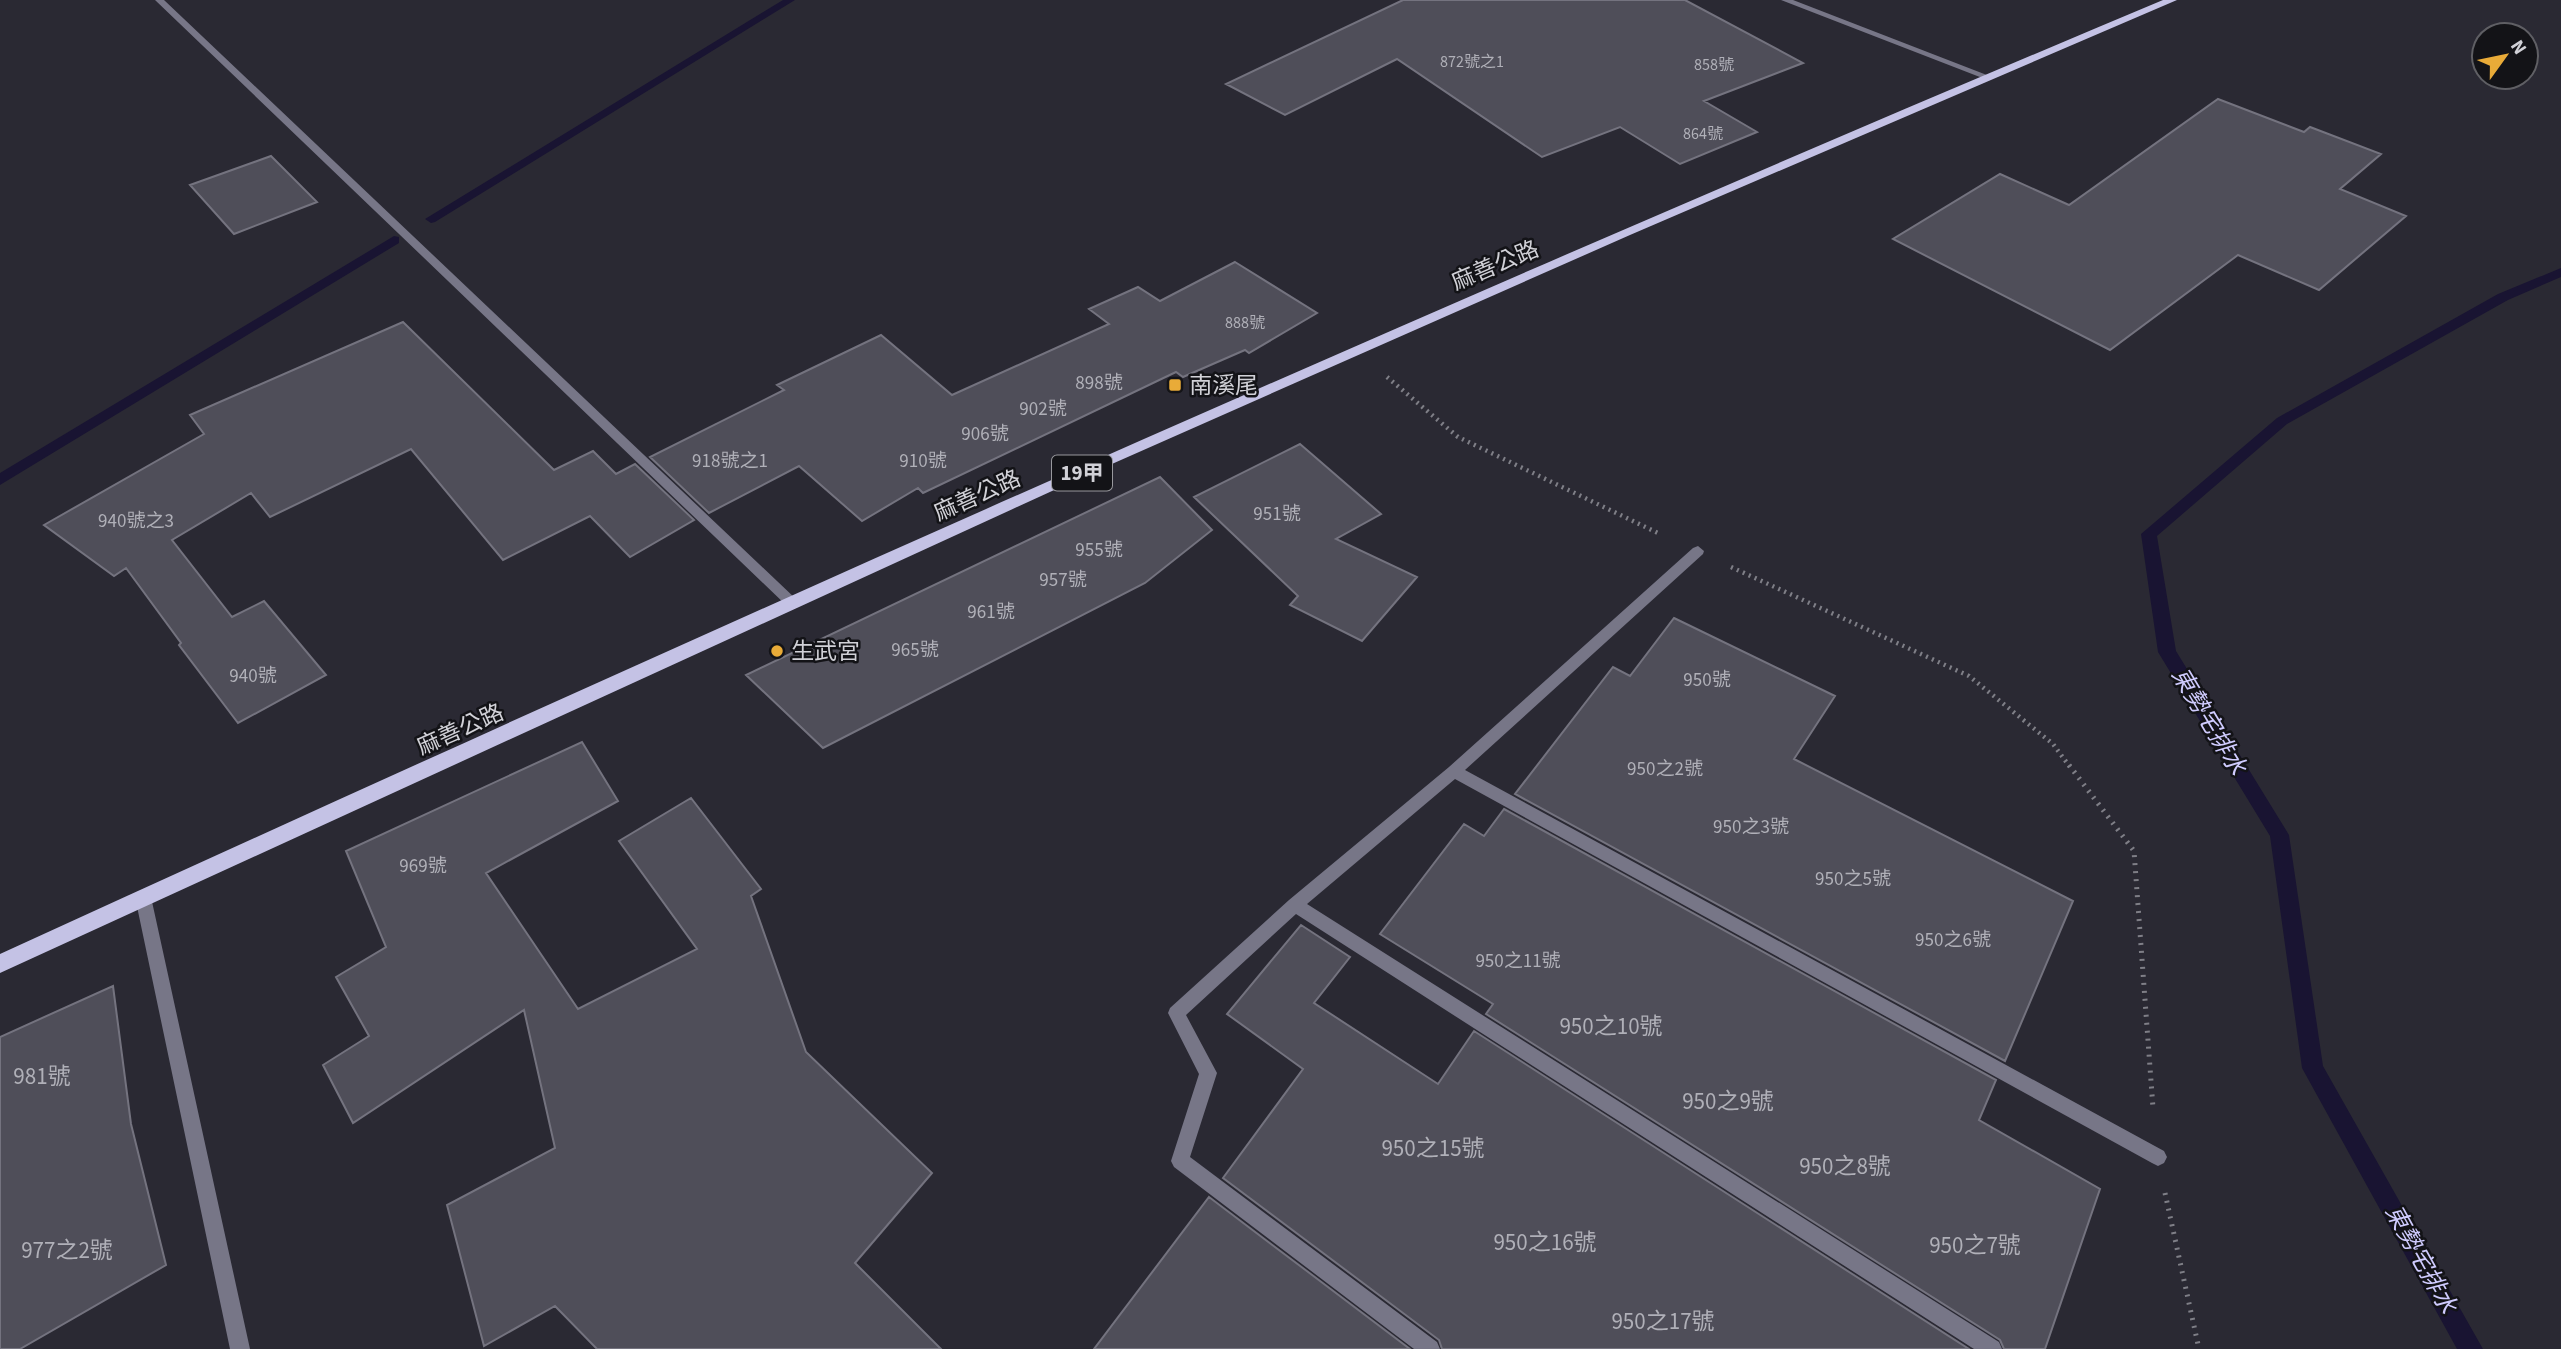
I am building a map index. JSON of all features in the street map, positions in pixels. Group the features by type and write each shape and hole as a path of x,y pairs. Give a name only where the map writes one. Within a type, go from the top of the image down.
{"main road":[{"name":"麻善公路","path":"0,964 792,603 1355,351 1988,76 2172,0"}],"street":[{"path":"159,0 792,603"},
{"path":"1785,0 1988,76"},
{"path":"1430,1349 1181,1161 1208,1073 1176,1013 1295,905 1454,771 1698,551"},
{"path":"1454,771 2158,1157"},
{"path":"143,897 240,1349"},
{"path":"1295,905 1992,1349"}],"path":[{"path":"1355,351 1458,437 1969,676 2053,744 2134,851 2158,1157 2199,1349"}],"building":[{"path":"1403,0 1685,0 1803,63 1704,101 1757,132 1680,164 1620,127 1542,157 1397,59 1285,115 1226,84"},
{"path":"2218,99 2304,132 2310,127 2381,154 2340,189 2406,216 2319,290 2238,255 2110,350 1893,239 2000,174 2069,205"},
{"path":"271,156 317,202 234,234 190,185"},
{"path":"1235,262 1317,313 1249,353 1245,350 1183,377 1176,372 923,493 918,488 862,521 799,466 709,513 650,457 784,390 777,385 881,335 952,395 1109,324 1089,309 1138,287 1160,301"},
{"path":"403,322 554,470 593,451 616,474 635,464 694,520 630,557 590,516 503,560 411,449 270,517 251,493 172,540 232,617 264,601 326,675 238,723 179,645 181,643 126,568 114,576 44,525 204,434 190,415"},
{"path":"1300,444 1381,514 1336,539 1417,577 1362,641 1290,605 1298,596 1194,497"},
{"path":"1160,477 1212,530 1145,583 823,748 746,675"},
{"path":"1674,618 1835,696 1794,759 2073,901 2005,1061 1515,794 1613,667 1630,676"},
{"path":"582,742 618,801 486,873 578,1009 697,949 619,841 691,798 761,889 751,896 806,1052 932,1173 855,1263 941,1349 597,1349 555,1306 484,1346 447,1205 555,1148 524,1010 353,1123 323,1065 369,1036 336,977 386,947 346,851"},
{"path":"1504,809 1996,1080 1979,1120 2100,1189 2045,1349 2004,1349 2000,1340 1486,1014 1493,1004 1380,934 1464,824 1484,836"},
{"path":"1301,925 1350,957 1314,1003 1438,1084 1474,1031 1969,1349 1442,1349 1439,1340 1223,1178 1303,1069 1227,1014"},
{"path":"113,986 131,1124 166,1265 20,1349 0,1349 0,1037"},
{"path":"1209,1197 1410,1349 1094,1349"}],"waterway":[{"path":"431,219 790,0"},
{"path":"0,480 394,240"},
{"name":"東勢宅排水","path":"2471,1349 2313,1068 2279,835 2167,652 2149,534 2282,421 2503,297 2561,272"}],"place":[{"name":"南溪尾","path":"1175,385"},
{"name":"生武宮","path":"777,651"}]}
